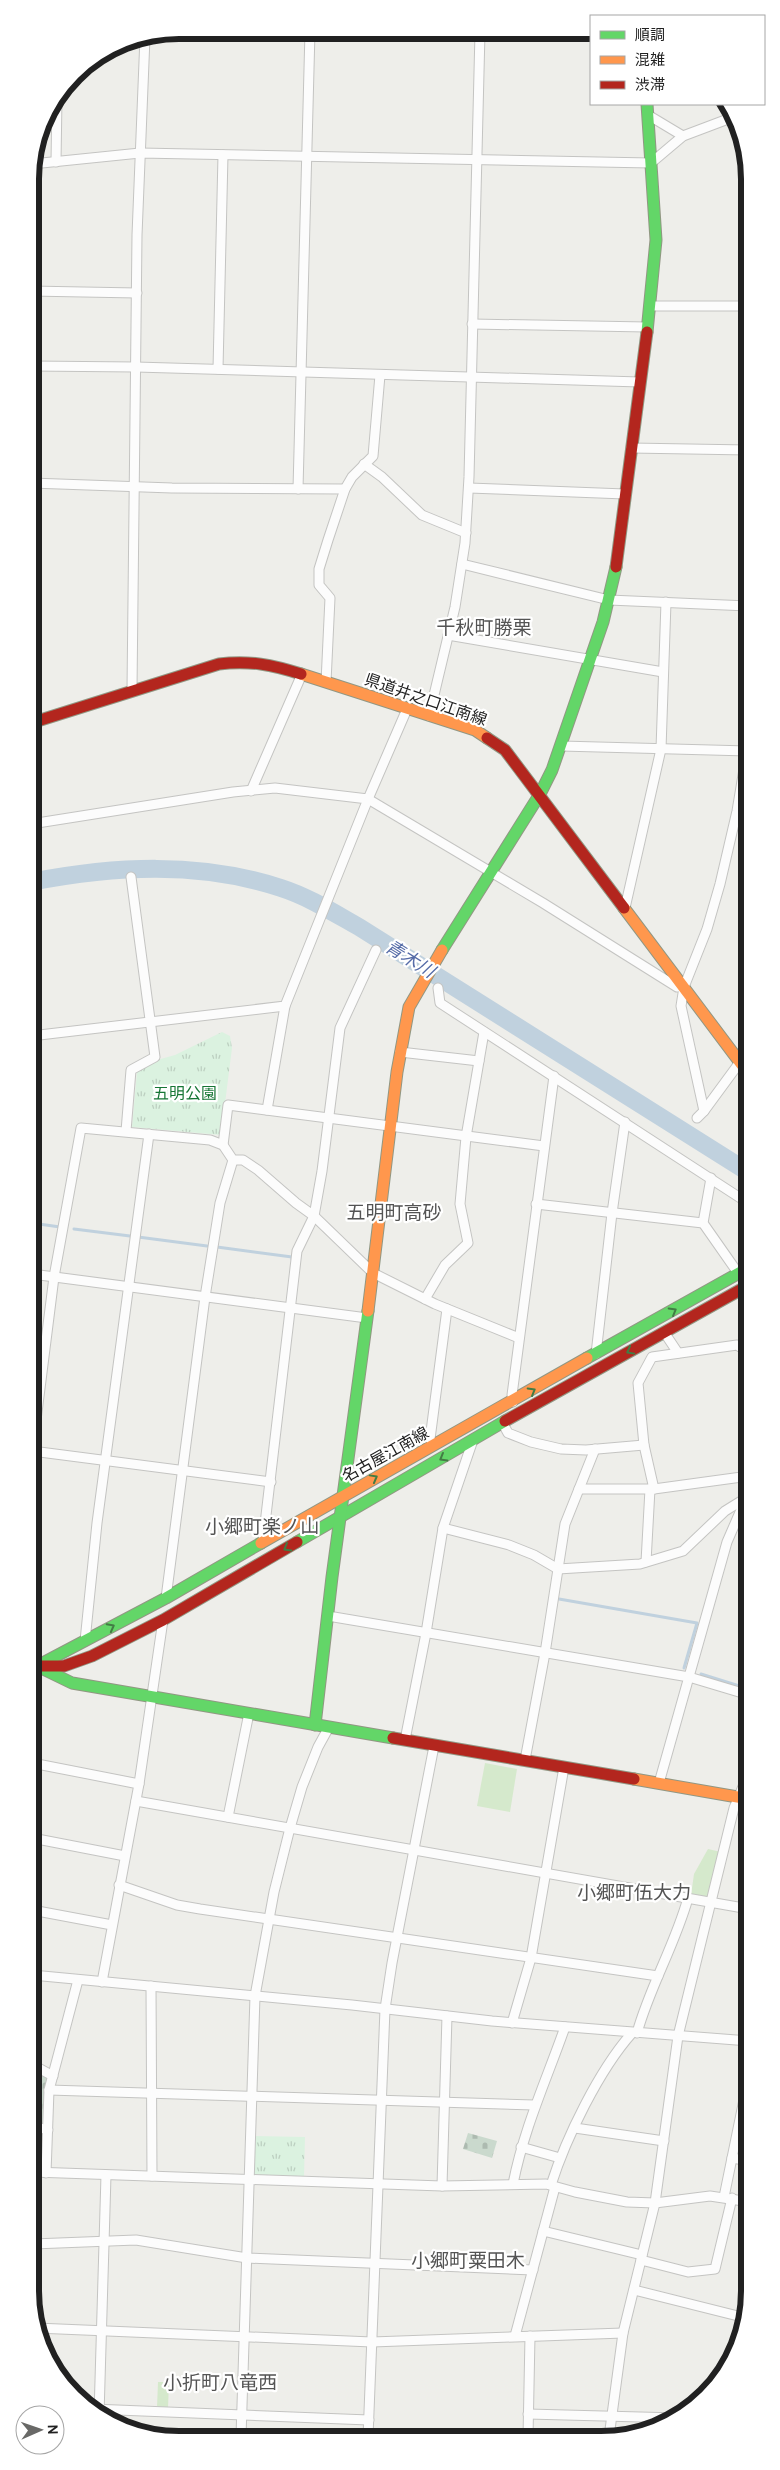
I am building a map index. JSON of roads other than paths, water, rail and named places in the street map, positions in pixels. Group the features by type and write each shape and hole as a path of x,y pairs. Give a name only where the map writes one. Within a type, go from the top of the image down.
{"main road":[{"path":"315,1724 390,1126 400,1052 409,1008 421,984 540,794 561,746 609,600 640,382 656,240 647,110"},
{"name":"県道井之口江南線","path":"39,720 132,690 232,661 272,665 474,730 488,737 505,750 740,1062"},
{"name":"名古屋江南線","path":"39,1664 166,1598 343,1495 513,1402 741,1272"},
{"name":"名古屋江南線","path":"39,1666 64,1666 92,1656 163,1620 502,1422 741,1289"},
{"path":"39,1668 72,1683 741,1798"}],"street":[{"path":"298,489 310,39"},
{"path":"429,716 448,635 466,533 469,488 480,39"},
{"path":"132,690 133,487 140,153 145,43"},
{"path":"647,110 683,136"},
{"path":"56,162 57,111"},
{"path":"40,163 140,153 651,163 683,136 728,119"},
{"path":"218,369 223,155"},
{"path":"39,291 137,292"},
{"path":"649,306 741,306"},
{"path":"472,324 647,327"},
{"path":"39,366 136,366 301,373 640,382"},
{"path":"326,682 330,598 319,585 319,569 345,490 352,477 374,456 380,375"},
{"path":"631,448 741,450"},
{"path":"364,464 382,477 422,515 466,533"},
{"path":"39,483 133,487 345,490"},
{"path":"469,488 625,494"},
{"path":"462,564 609,600 741,606"},
{"path":"625,908 661,748 666,602"},
{"path":"448,635 663,672"},
{"path":"251,791 302,674"},
{"path":"267,1110 285,1006 329,901 368,799 407,709"},
{"path":"561,746 741,751"},
{"path":"704,1111 681,1006 684,987 707,929 720,884 741,787"},
{"path":"39,823 275,788 368,799 543,903 677,987 684,987"},
{"path":"126,1131 131,1070 155,1057 131,877"},
{"path":"263,1541 297,1251 314,1216 340,1028 376,950"},
{"path":"438,988 440,1003 741,1197"},
{"path":"39,1035 285,1006"},
{"path":"425,1299 445,1265 468,1243 460,1204 466,1137 484,1032"},
{"path":"400,1052 479,1061"},
{"path":"697,1118 740,1062"},
{"path":"513,1402 519,1338 554,1076"},
{"path":"223,1145 228,1105 544,1146"},
{"path":"596,1354 612,1212 625,1122"},
{"path":"39,1396 54,1277 81,1128 210,1140 223,1145 233,1160"},
{"path":"85,1641 105,1460 149,1134"},
{"path":"233,1160 243,1160 258,1170 314,1216 373,1273 425,1299 519,1338"},
{"path":"166,1598 205,1297 220,1203 233,1160"},
{"path":"702,1223 711,1178"},
{"path":"536,1204 702,1223 741,1267"},
{"path":"39,1275 367,1318"},
{"path":"434,1445 430,1439 448,1309"},
{"path":"664,1332 678,1354"},
{"path":"646,1562 652,1489 644,1445 638,1383 652,1357 737,1345 741,1348"},
{"path":"502,1422 508,1433 530,1442 561,1449 595,1449 644,1445"},
{"path":"405,1740 426,1633 443,1528 473,1440"},
{"path":"525,1760 545,1653 564,1524 595,1449"},
{"path":"39,1452 271,1482"},
{"path":"579,1489 652,1489 741,1477"},
{"path":"443,1528 509,1545 558,1569 646,1562 683,1551 725,1511 741,1501"},
{"path":"659,1784 727,1542 741,1511"},
{"path":"328,1616 689,1677 741,1693"},
{"path":"102,1982 139,1784 163,1620"},
{"path":"228,1817 249,1713"},
{"path":"241,2431 255,1996 269,1919 290,1828 305,1779 318,1746 329,1727"},
{"path":"368,2431 385,2009 434,1746"},
{"path":"39,1764 139,1784"},
{"path":"512,2022 531,1958 564,1767"},
{"path":"136,1801 741,1907"},
{"path":"609,2431 623,2333 656,2203 678,2036 712,1902 741,1805"},
{"path":"39,1839 125,1856"},
{"path":"120,1885 177,1905 658,1976"},
{"path":"515,2336 560,2158 613,2054 635,2033 645,2004 680,1930 688,1898"},
{"path":"39,1911 112,1925"},
{"path":"39,1976 565,2027 741,2040"},
{"path":"46,2173 49,2090 78,1980"},
{"path":"151,1986 152,2176"},
{"path":"442,2186 447,2016"},
{"path":"513,2184 521,2146 534,2105 543,2088 565,2027"},
{"path":"39,2069 53,2076"},
{"path":"49,2090 534,2105"},
{"path":"543,2231 688,2272 714,2269 728,2198 732,2158 741,2114"},
{"path":"39,2128 48,2130"},
{"path":"575,2128 664,2141"},
{"path":"521,2146 560,2158"},
{"path":"732,2158 741,2160"},
{"path":"39,2172 442,2186 513,2184 553,2186 627,2202 656,2203 710,2196 741,2200"},
{"path":"98,2404 103,2331 106,2175"},
{"path":"39,2244 136,2240 246,2258 533,2270"},
{"path":"634,2290 738,2316"},
{"path":"44,2328 372,2342 623,2333"},
{"path":"528,2431 530,2336"},
{"path":"108,2411 369,2420"},
{"path":"528,2414 661,2417"}],"waterway":[{"name":"青木川","path":"39,881 94,872 156,869 188,870 250,879 301,896 359,927 741,1168"},
{"path":"39,1224 60,1227"},
{"path":"74,1229 130,1236"},
{"path":"138,1237 207,1246"},
{"path":"217,1247 292,1257 292,1259"},
{"path":"559,1599 697,1623 684,1668"},
{"path":"701,1674 741,1686"}],"district":[{"name":"千秋町勝栗","path":"484,627"},
{"name":"五明町高砂","path":"394,1212"},
{"name":"小郷町楽ノ山","path":"262,1526"},
{"name":"小郷町伍大力","path":"634,1892"},
{"name":"小郷町粟田木","path":"468,2260"},
{"name":"小折町八竜西","path":"220,2382"}],"park label":[{"name":"五明公園","path":"185,1093"}]}
